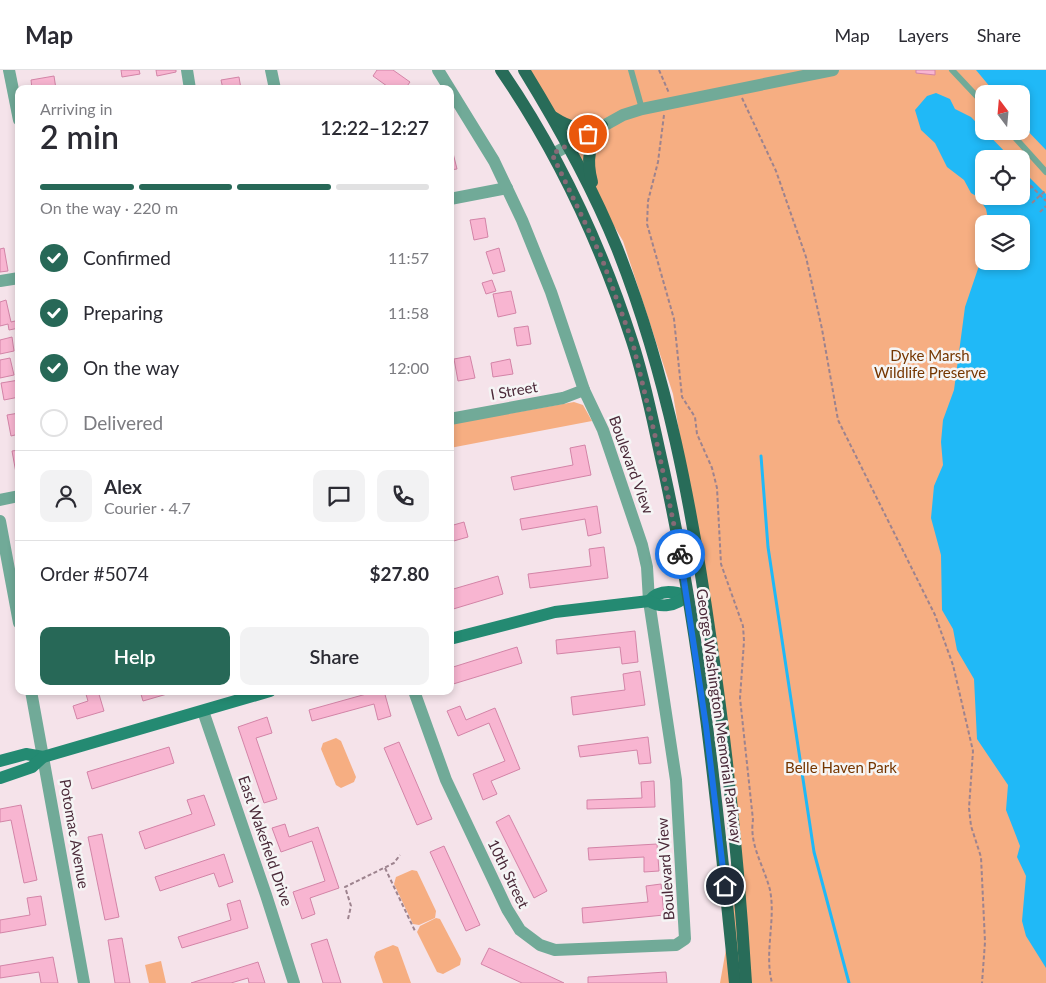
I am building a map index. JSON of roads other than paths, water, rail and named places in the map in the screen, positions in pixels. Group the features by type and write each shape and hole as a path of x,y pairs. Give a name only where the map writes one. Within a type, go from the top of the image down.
{"main road":[{"name":"George Washington Memorial Parkway","path":"501,70 552,154 601,256 633,344 673,514 687,596 710,760 735,983"},
{"name":"George Washington Memorial Parkway","path":"524,70 552,116 598,205 630,284 663,384 681,463 702,572 730,785 746,983"},
{"path":"552,116 578,129 588,130 602,126"},
{"path":"598,205 590,174 588,156 593,140 602,126"},
{"path":"687,596 697,585 702,572"},
{"path":"454,638 555,612 649,601 658,594 675,592 687,596 698,603 710,633"},
{"path":"0,778 32,767 43,758 257,695"},
{"path":"0,761 26,754 43,758"}],"street":[{"path":"9,70 15,100"},
{"path":"187,70 189,85"},
{"path":"271,70 274,85"},
{"name":"Boulevard View","path":"438,70 448,85"},
{"path":"552,154 602,126 642,109 833,70"},
{"name":"Boulevard View","path":"454,94 476,128 507,188 538,258 584,390 602,430 642,544 647,567 649,601 676,780 686,929 685,939 680,944 664,945"},
{"path":"454,198 507,188"},
{"path":"0,281 15,279"},
{"name":"I Street","path":"454,418 563,398 584,390"},
{"path":"0,500 15,497"},
{"path":"0,521 15,603"},
{"name":"Potomac Avenue","path":"32,695 84,983"},
{"name":"10th Street","path":"415,695 434,750 453,796 507,909 520,930 540,945 555,950 664,945"},
{"name":"East Wakefield Drive","path":"203,711 265,889 294,983"}],"lane":[{"path":"631,70 642,109"},
{"path":"952,70 975,94"},
{"path":"1017,140 1046,172"}],"water":[{"path":"976,70 1046,70 1046,150 1030,133 1030,85 988,85"},
{"path":"936,93 950,99 955,109 975,121 975,140 993,140 1003,150 975,150 975,195 971,193 964,180 947,167 935,143 921,130 915,110 927,96"},
{"path":"1030,178 1046,194 1046,968 1026,936 1022,921 1026,876 1017,857 1020,846 1006,810 1008,785 977,739 974,679 957,650 953,629 942,610 941,555 931,518 934,486 943,465 941,442 943,420 954,390 965,307 978,270 1030,270 1030,215 987,215 983,205 1030,205"}],"waterway":[{"path":"761,456 768,547 814,852 849,983"}],"park label":[{"name":"Dyke Marsh Wildlife Preserve","path":"930,364"},
{"name":"Belle Haven Park","path":"841,768"}]}
